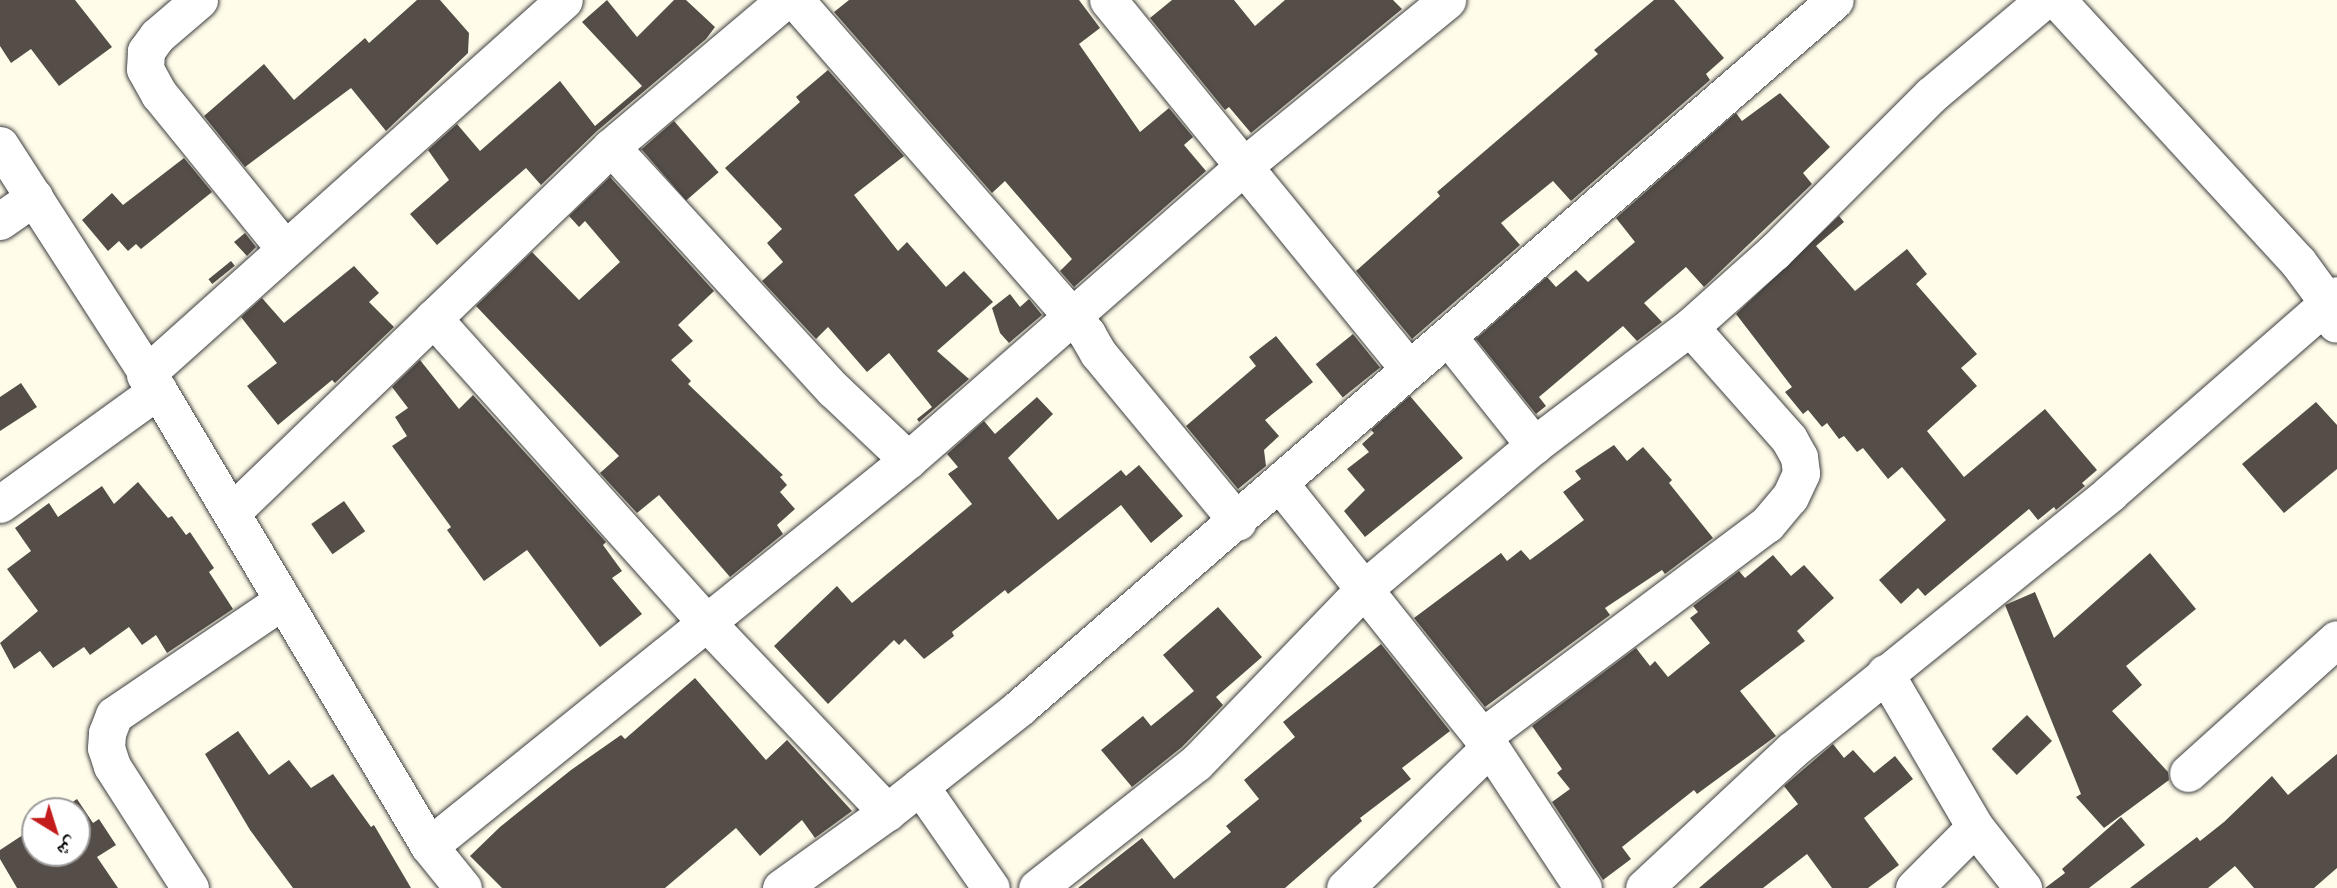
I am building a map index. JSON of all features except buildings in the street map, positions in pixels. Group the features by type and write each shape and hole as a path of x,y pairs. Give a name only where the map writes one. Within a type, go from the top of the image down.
{"street":[{"path":"199,0 157,36 146,51 145,69 159,94 284,248"},
{"path":"0,504 152,383 284,248 564,0"},
{"path":"232,512 611,147 785,0"},
{"path":"795,0 1072,318 1238,522"},
{"path":"1108,0 1408,368"},
{"path":"781,888 887,812 1019,708 1238,522 1408,368 1449,338 1835,0"},
{"path":"1037,888 1196,762 1365,588 1534,444 1690,327 1774,252 1931,95 2044,0"},
{"path":"1644,888 1792,750 2334,308 2298,262 2057,0"},
{"path":"429,846 708,624 908,460 1245,165 1440,2"},
{"path":"0,145 232,512 429,846 463,888"},
{"path":"611,147 834,390 908,460"},
{"path":"0,221 34,197"},
{"path":"433,318 708,624 887,812"},
{"path":"1345,888 1486,742 1768,524 1790,496 1801,473 1799,457 1788,439 1690,327"},
{"path":"1449,338 1534,444"},
{"path":"1280,484 1486,742 1583,888"},
{"path":"190,888 112,766 106,748 107,733 114,715 283,600"},
{"path":"2189,773 2337,639"},
{"path":"1885,673 1975,827 2023,888"},
{"path":"920,786 991,888"},
{"path":"1914,888 1975,827"}]}
